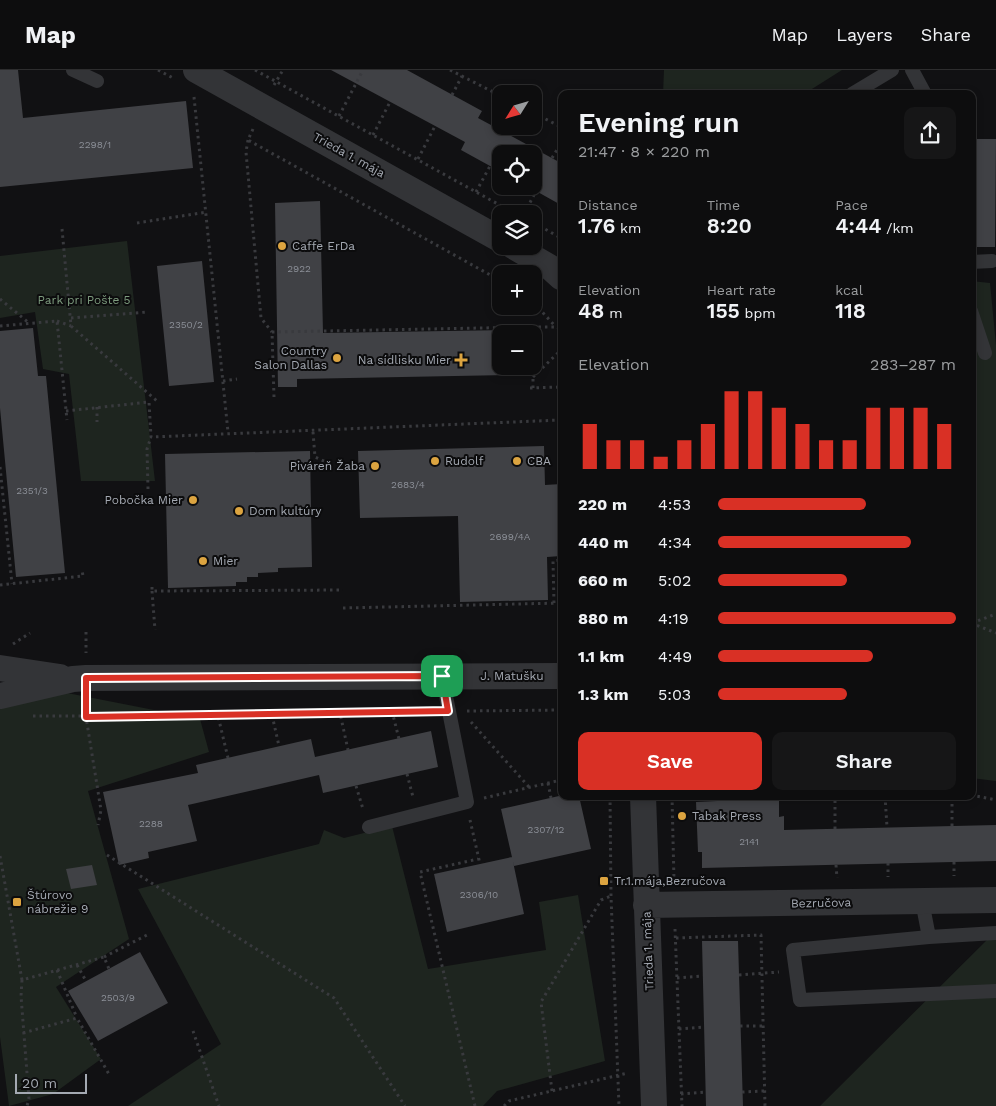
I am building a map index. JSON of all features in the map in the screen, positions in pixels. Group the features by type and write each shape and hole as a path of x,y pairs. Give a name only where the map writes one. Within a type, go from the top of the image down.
{"street":[{"name":"Trieda 1. mája","path":"188,79 264,107 492,235"},
{"path":"529,255 558,274"},
{"path":"4,657 80,678"},
{"name":"J. Matušku","path":"80,678 558,676"},
{"path":"0,696 80,678"},
{"name":"Trieda 1. mája","path":"643,800 654,1106"},
{"name":"Bezručova","path":"646,905 996,900"}],"lane":[{"path":"73,70 97,81"},
{"path":"859,90 892,70"},
{"path":"912,70 924,90"},
{"path":"976,262 992,261"},
{"path":"976,325 985,353"},
{"path":"369,826 467,802 442,676"},
{"path":"922,901 929,937"},
{"path":"996,934 929,937 794,950 800,1000 996,991"}],"path":[{"path":"158,70 188,79 207,212 228,432"},
{"path":"255,70 500,205"},
{"path":"266,70 266,76"},
{"path":"274,397 272,332 262,318 246,152 248,140 283,70"},
{"path":"339,116 362,70"},
{"path":"450,70 492,91"},
{"path":"452,94 462,76"},
{"path":"373,135 390,102"},
{"path":"542,117 558,125"},
{"path":"418,160 435,126"},
{"path":"248,140 492,276"},
{"path":"552,158 558,148"},
{"path":"476,192 490,166"},
{"path":"137,223 207,212"},
{"path":"542,227 558,236"},
{"path":"62,228 71,326"},
{"path":"0,299 29,323"},
{"path":"542,311 557,327"},
{"path":"70,318 147,312"},
{"path":"57,320 67,420"},
{"path":"0,326 57,320 71,326 157,401"},
{"path":"542,327 557,327"},
{"path":"272,332 492,328"},
{"path":"558,353 533,377 531,388 558,387"},
{"path":"223,381 237,379"},
{"path":"66,410 149,402 151,437 147,449 148,489"},
{"path":"97,407 98,422"},
{"path":"151,437 228,432 313,432 558,420"},
{"path":"313,432 315,457 326,462"},
{"path":"0,467 12,584"},
{"path":"554,603 553,561 558,560"},
{"path":"0,585 83,576 82,570"},
{"path":"155,630 152,589 343,590"},
{"path":"343,608 558,603"},
{"path":"976,621 996,614"},
{"path":"976,625 996,634"},
{"path":"86,632 80,678 101,810 98,825"},
{"path":"4,657 30,633"},
{"path":"529,787 461,711 558,710"},
{"path":"392,711 398,739"},
{"path":"30,716 218,716 448,711"},
{"path":"340,713 348,750"},
{"path":"272,715 279,746"},
{"path":"218,716 228,758"},
{"path":"407,774 411,788"},
{"path":"480,864 467,802 558,781"},
{"path":"548,783 551,798"},
{"path":"356,786 360,799"},
{"path":"976,796 996,800"},
{"path":"610,800 610,896 619,1106"},
{"path":"835,800 835,828"},
{"path":"885,800 887,827"},
{"path":"952,800 952,826"},
{"path":"107,855 334,998 405,1106"},
{"path":"0,856 22,980 23,1033 29,1099 27,1106"},
{"path":"475,1106 420,872 478,859"},
{"path":"954,862 954,883"},
{"path":"552,1091 541,1002 601,900 610,896"},
{"path":"22,980 104,958 147,935"},
{"path":"682,1106 676,938 761,935 765,1106"},
{"path":"104,958 109,969"},
{"path":"77,965 86,981"},
{"path":"56,970 77,1018 110,1076"},
{"path":"739,975 796,971"},
{"path":"677,978 703,976"},
{"path":"23,1033 77,1018"},
{"path":"740,1026 763,1026"},
{"path":"679,1028 704,1027"},
{"path":"193,1031 219,1106"},
{"path":"504,1106 508,1101 653,1068"},
{"path":"742,1092 764,1091"},
{"path":"681,1094 706,1092"}],"green space":[{"path":"664,70 842,70 810,90 663,90"},
{"name":"Park pri Pošte 5","path":"127,241 155,481 81,481 69,374 43,369 35,312 0,318 0,256"},
{"path":"976,282 990,283 996,345 996,781 976,779"},
{"path":"57,691 200,719 209,752 88,791 129,939 56,987 101,1059 53,1094 9,1106 0,1037 0,703"},
{"path":"392,826 428,969 546,950 539,902 578,895 605,1061 497,1091 483,1106 128,1106 221,1044 138,889 319,844 324,830 344,838"},
{"path":"996,931 996,1106 820,1106"}],"building":[{"path":"0,70 18,70 23,118 186,101 193,168 0,187"},
{"path":"331,70 407,70 482,111 478,118 492,126 492,135 509,135 528,145 492,145 492,167 461,150 465,142"},
{"path":"976,139 996,139 995,247 976,247"},
{"path":"542,153 558,161 558,203 542,194"},
{"path":"320,201 323,333 492,330 492,375 508,375 297,379 297,387 278,387 275,203"},
{"path":"202,261 214,382 169,386 157,266"},
{"path":"33,328 38,376 46,376 65,573 16,577 0,408 0,331"},
{"path":"544,446 545,485 558,484 558,556 547,557 548,600 460,602 458,516 360,518 358,451"},
{"name":"Dom kultúry","path":"310,451 312,567 278,568 278,572 258,573 258,577 247,577 247,582 236,582 236,586 168,588 165,454"},
{"path":"431,731 438,767 323,793 319,775 188,805 197,841 148,852 149,858 119,865 103,792 198,773 196,765 311,739 315,757"},
{"path":"558,796 558,800 580,800 591,849 514,866 501,809"},
{"path":"779,800 779,817 784,816 784,830 996,825 996,861 702,868 702,852 698,852 696,802"},
{"path":"512,857 524,914 447,932 434,874"},
{"path":"92,865 97,885 71,889 66,869"},
{"path":"702,941 738,941 743,1106 706,1106"},
{"path":"140,952 168,1003 98,1041 68,991"}],"place":[{"name":"Caffe ErDa","path":"282,246"},
{"name":"Country Salon Dallas","path":"337,358"},
{"name":"Na sídlisku Mier","path":"461,360"},
{"name":"Rudolf","path":"435,461"},
{"name":"CBA","path":"517,461"},
{"name":"Piváreň Žaba","path":"375,466"},
{"name":"Pobočka Mier","path":"193,500"},
{"name":"Dom kultúry","path":"239,511"},
{"name":"Mier","path":"203,561"},
{"name":"Tabak Press","path":"682,816"},
{"name":"Tr.1.mája,Bezručova","path":"604,881"},
{"name":"Štúrovo nábrežie 9","path":"17,902"}],"route":[{"path":"442,676 448,711 86,717 86,678 442,676"}]}
